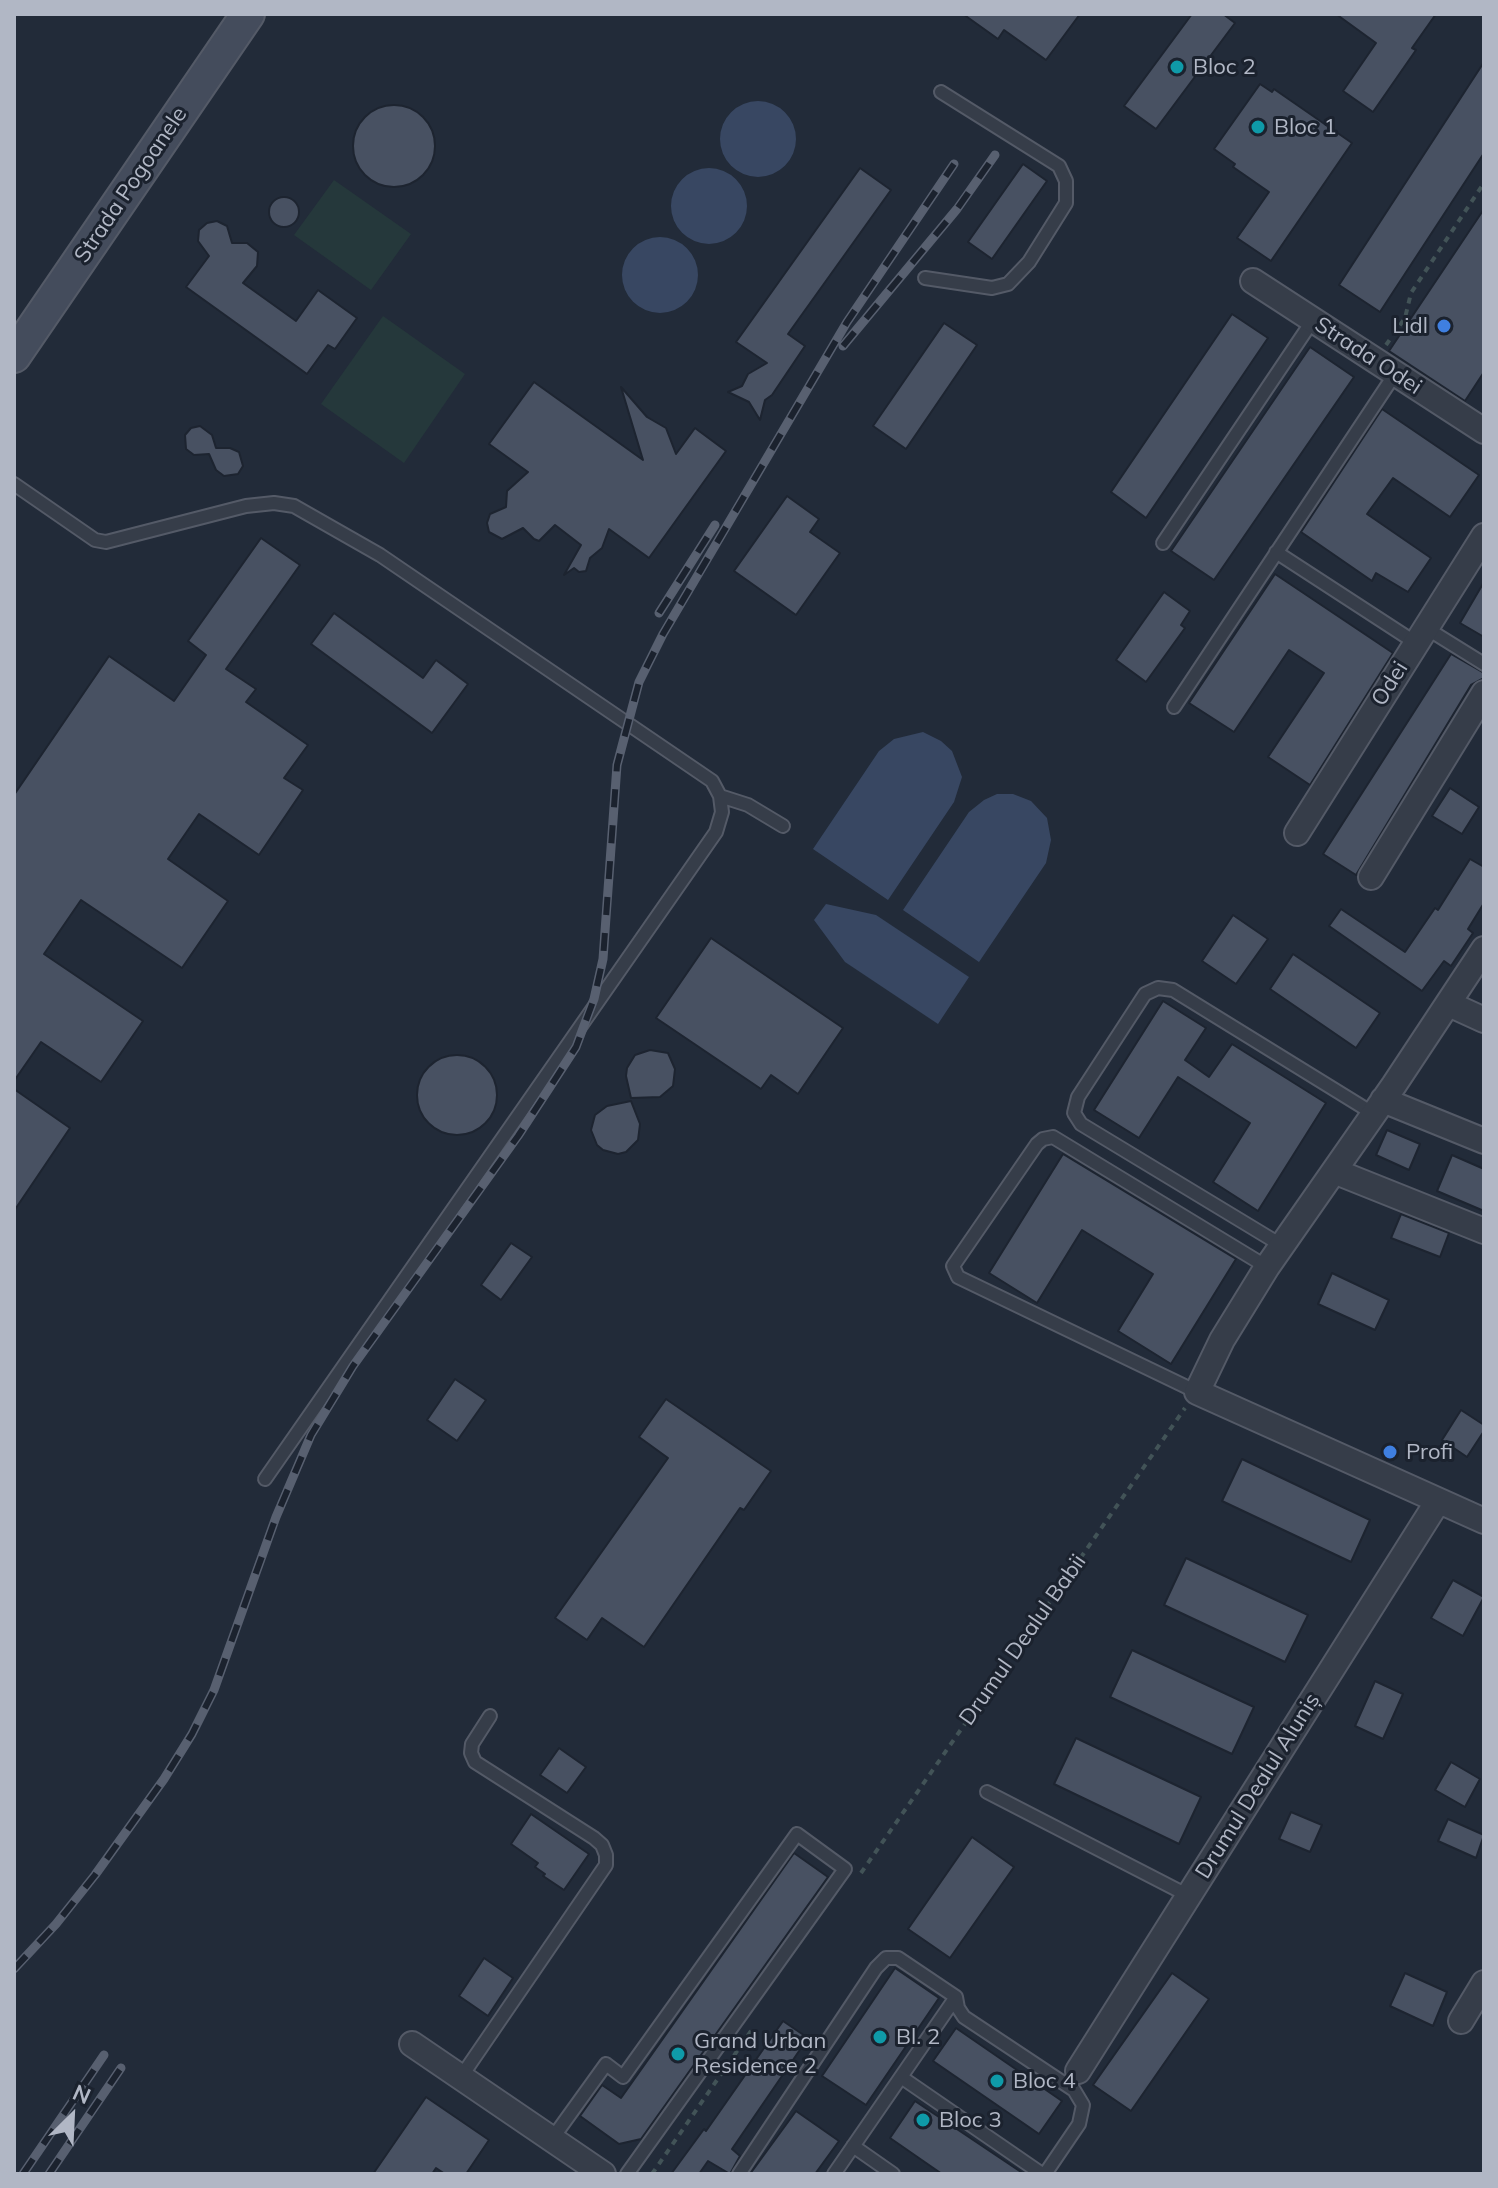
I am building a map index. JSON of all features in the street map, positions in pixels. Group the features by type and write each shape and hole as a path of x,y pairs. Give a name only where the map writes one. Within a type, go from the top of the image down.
{"street":[{"name":"Strada Pogoanele","path":"14,356 248,14"},
{"name":"Strada Odei","path":"1253,281 1484,431"},
{"name":"Odei","path":"1297,833 1484,536"},
{"path":"1371,877 1484,693"},
{"path":"1484,949 1281,1245 1222,1340 1197,1392 1484,1521"},
{"path":"1449,1004 1484,1020"},
{"path":"1378,1107 1484,1141"},
{"path":"1334,1171 1484,1231"},
{"name":"Drumul Dealul Aluniș","path":"1078,2071 1438,1501"},
{"path":"1461,2021 1484,1983"},
{"path":"412,2044 603,2174"}],"lane":[{"path":"925,278 992,288 1008,284 1029,262 1066,203 1066,181 1059,166 941,92"},
{"path":"1163,543 1313,320"},
{"path":"1174,707 1276,552 1386,367"},
{"path":"14,484 95,540 106,542 246,506 274,503 294,506 380,555 712,781 720,796 722,812 716,832 265,1479"},
{"path":"1276,552 1421,635 1484,664"},
{"path":"720,796 748,805 783,826"},
{"path":"1281,1245 1081,1124 1074,1113 1078,1097 1145,994 1158,988 1173,990 1378,1107"},
{"path":"1197,1392 958,1277 953,1266 957,1258 1037,1144 1053,1137 1267,1267"},
{"path":"461,2077 606,1865 602,1845 594,1838 475,1762 471,1753 472,1744 490,1716"},
{"path":"987,1792 1189,1896"},
{"path":"552,2139 606,2064 623,2077 797,1834 845,1869 627,2174"},
{"path":"739,2174 876,1968 886,1958 898,1958 956,1997 964,2017 1074,2090 1083,2105 1079,2124 1044,2174 901,2077"},
{"path":"834,2174 956,1997"},
{"path":"853,2146 893,2174"}],"path":[{"path":"1386,367 1411,293 1484,183"},
{"name":"Drumul Dealul Babii","path":"861,1874 1197,1392"},
{"path":"652,2174 761,2018"}],"shaded area":[{"path":"334,180 411,234 371,290 294,235"},
{"path":"383,316 465,374 404,463 321,404"}],"water":[{"path":"758,101 773,104 785,112 793,124 796,139 793,154 785,166 773,174 758,177 743,174 731,166 723,154 720,139 723,124 731,112 743,104"},
{"path":"709,168 724,171 736,179 744,191 747,206 744,221 736,233 724,241 709,244 694,241 682,233 674,221 671,206 674,191 682,179 694,171"},
{"path":"660,237 675,240 687,248 695,260 698,275 695,290 687,302 675,310 660,313 645,310 633,302 625,290 622,275 625,260 633,248 645,240"},
{"path":"923,732 952,751 962,777 954,802 888,900 813,849 879,751 894,739"},
{"path":"997,794 1013,794 1031,801 1047,818 1051,840 1046,863 979,962 903,910 969,812"},
{"path":"826,904 876,915 969,977 938,1024 845,962 814,920"}],"building":[{"path":"963,14 1080,14 1046,60 1004,30 998,39"},
{"name":"Bloc 2","path":"1192,14 1223,14 1235,23 1156,129 1124,106"},
{"path":"1336,14 1436,14 1412,48 1416,50 1373,112 1343,91 1376,43"},
{"path":"1484,62 1484,153 1380,312 1339,285"},
{"path":"1260,84 1272,92 1274,89 1352,143 1271,261 1237,238 1269,192 1233,167 1235,164 1214,149"},
{"path":"386,105 402,105 417,112 428,123 435,146 432,162 423,175 402,187 386,187 371,180 360,169 353,154 353,138 360,123 371,112"},
{"path":"1023,164 1047,181 992,259 968,242"},
{"path":"860,168 891,190 788,334 805,346 772,395 765,400 760,420 749,402 728,392 742,386 748,374 767,363 736,342"},
{"path":"284,197 290,198 298,206 298,218 290,226 284,227 278,226 270,218 269,212 270,206 278,198"},
{"name":"Lidl","path":"1484,209 1484,372 1465,401 1389,351"},
{"path":"217,221 227,226 232,243 247,243 258,252 257,266 243,283 296,321 318,290 357,318 335,349 328,345 307,374 186,287 209,256 198,241 199,230 207,223"},
{"path":"1232,314 1268,338 1146,518 1111,492"},
{"path":"944,323 977,345 906,449 873,426"},
{"path":"1310,347 1354,377 1214,580 1171,551"},
{"path":"534,382 643,460 621,387 647,417 666,428 676,454 695,428 726,451 649,558 609,529 602,548 590,558 586,571 579,572 574,568 564,575 581,545 555,525 539,541 523,528 502,539 489,532 487,523 490,514 506,507 507,491 528,472 489,444"},
{"path":"1382,409 1479,475 1450,517 1393,478 1367,514 1431,558 1408,592 1376,573 1372,581 1301,532"},
{"path":"200,426 212,435 216,448 239,452 243,466 238,474 224,476 216,470 209,454 194,455 186,449 185,435 191,428"},
{"path":"787,496 819,519 810,532 840,553 796,615 734,571"},
{"path":"261,538 300,565 226,669 256,689 246,702 308,745 284,778 303,790 259,855 199,814 168,859 228,901 182,968 81,900 44,954 143,1021 101,1082 41,1042 14,1081 14,795 109,656 174,701 206,655 188,641"},
{"path":"1275,574 1393,653 1310,785 1268,757 1324,673 1289,650 1234,732 1189,703"},
{"path":"1484,582 1484,637 1460,623"},
{"path":"1164,592 1190,611 1181,625 1185,628 1146,682 1116,660"},
{"path":"334,613 423,678 436,660 468,684 432,733 311,644"},
{"path":"1451,654 1484,673 1484,678 1471,685 1356,875 1323,854"},
{"path":"1450,788 1479,807 1462,834 1432,816"},
{"path":"1470,859 1484,867 1484,903 1468,929 1473,933 1451,966 1444,961 1422,991 1329,926 1341,909 1405,952 1435,908 1438,910"},
{"path":"1233,915 1268,939 1236,984 1202,961"},
{"path":"711,938 843,1028 798,1094 771,1075 761,1089 656,1018"},
{"path":"1293,954 1380,1013 1356,1048 1270,989"},
{"path":"1163,1001 1206,1028 1185,1060 1209,1077 1232,1044 1326,1103 1258,1211 1213,1182 1250,1123 1178,1077 1139,1138 1094,1110"},
{"path":"650,1050 668,1053 675,1069 673,1086 660,1097 631,1098 627,1068 635,1055"},
{"path":"457,1055 472,1058 485,1067 494,1080 497,1095 494,1110 485,1123 472,1132 457,1135 442,1132 429,1123 420,1110 417,1095 420,1080 429,1067 442,1058"},
{"path":"14,1089 70,1128 14,1211"},
{"path":"631,1101 640,1124 638,1140 626,1152 618,1154 603,1150 597,1145 591,1130 595,1115 607,1106"},
{"path":"1387,1130 1420,1144 1409,1170 1376,1155"},
{"path":"1063,1154 1236,1259 1171,1364 1118,1331 1153,1274 1082,1230 1037,1303 989,1273"},
{"path":"1452,1155 1484,1169 1484,1211 1437,1191"},
{"path":"1401,1214 1449,1233 1440,1257 1391,1238"},
{"path":"511,1243 532,1257 501,1300 481,1285"},
{"path":"1332,1273 1389,1300 1375,1330 1318,1304"},
{"path":"455,1379 486,1400 457,1441 427,1420"},
{"path":"666,1399 771,1471 744,1510 740,1508 644,1647 602,1618 587,1640 555,1618 668,1458 639,1437"},
{"path":"1461,1410 1484,1425 1484,1431 1467,1457 1442,1440"},
{"path":"1242,1459 1370,1520 1351,1562 1222,1501"},
{"path":"1186,1558 1308,1615 1285,1662 1164,1605"},
{"path":"1453,1580 1484,1597 1463,1636 1431,1618"},
{"path":"1132,1650 1254,1707 1232,1754 1110,1697"},
{"path":"1375,1681 1403,1694 1383,1739 1355,1726"},
{"path":"1076,1738 1201,1797 1179,1844 1054,1784"},
{"path":"559,1748 586,1767 567,1793 540,1775"},
{"path":"1451,1762 1480,1779 1465,1807 1435,1790"},
{"path":"1291,1812 1322,1825 1310,1852 1279,1839"},
{"path":"531,1814 589,1854 564,1890 543,1876 545,1874 535,1867 538,1863 511,1844"},
{"path":"1448,1819 1484,1835 1476,1858 1438,1841"},
{"path":"972,1837 1014,1867 950,1958 908,1929"},
{"path":"794,1853 828,1877 641,2139 619,2144 580,2116 602,2085 621,2098"},
{"path":"484,1958 513,1978 488,2016 459,1996"},
{"name":"Bl. 2","path":"895,1968 939,1998 866,2105 822,2076"},
{"path":"1172,1973 1209,1999 1131,2111 1093,2085"},
{"path":"1405,1973 1447,1992 1433,2026 1390,2006"},
{"path":"783,2021 808,2038 732,2149 740,2156 730,2174 708,2161 699,2174 671,2174 704,2129 706,2131"},
{"name":"Bloc 4","path":"956,2028 1062,2101 1039,2134 933,2061"},
{"path":"426,2097 489,2140 466,2174 445,2174 436,2168 432,2174 373,2174"},
{"name":"Bloc 3","path":"915,2101 1024,2174 942,2174 890,2138"},
{"path":"796,2111 839,2141 815,2174 750,2174"}],"railway":[{"path":"843,346 957,209 995,155"},
{"path":"14,1969 56,1924 95,1875 164,1779 192,1734 214,1690 276,1517 311,1435 353,1366 518,1136 576,1047 594,999 603,959 617,765 639,682 663,634 847,322 954,164"},
{"path":"659,613 715,525"},
{"path":"23,2174 104,2055"},
{"path":"49,2174 121,2068"}],"place":[{"name":"Bloc 2","path":"1177,67"},
{"name":"Bloc 1","path":"1258,127"},
{"name":"Lidl","path":"1444,326"},
{"name":"Profi","path":"1390,1452"},
{"name":"Bl. 2","path":"880,2037"},
{"name":"Grand Urban Residence 2","path":"678,2054"},
{"name":"Bloc 4","path":"997,2081"},
{"name":"Bloc 3","path":"923,2120"}]}
